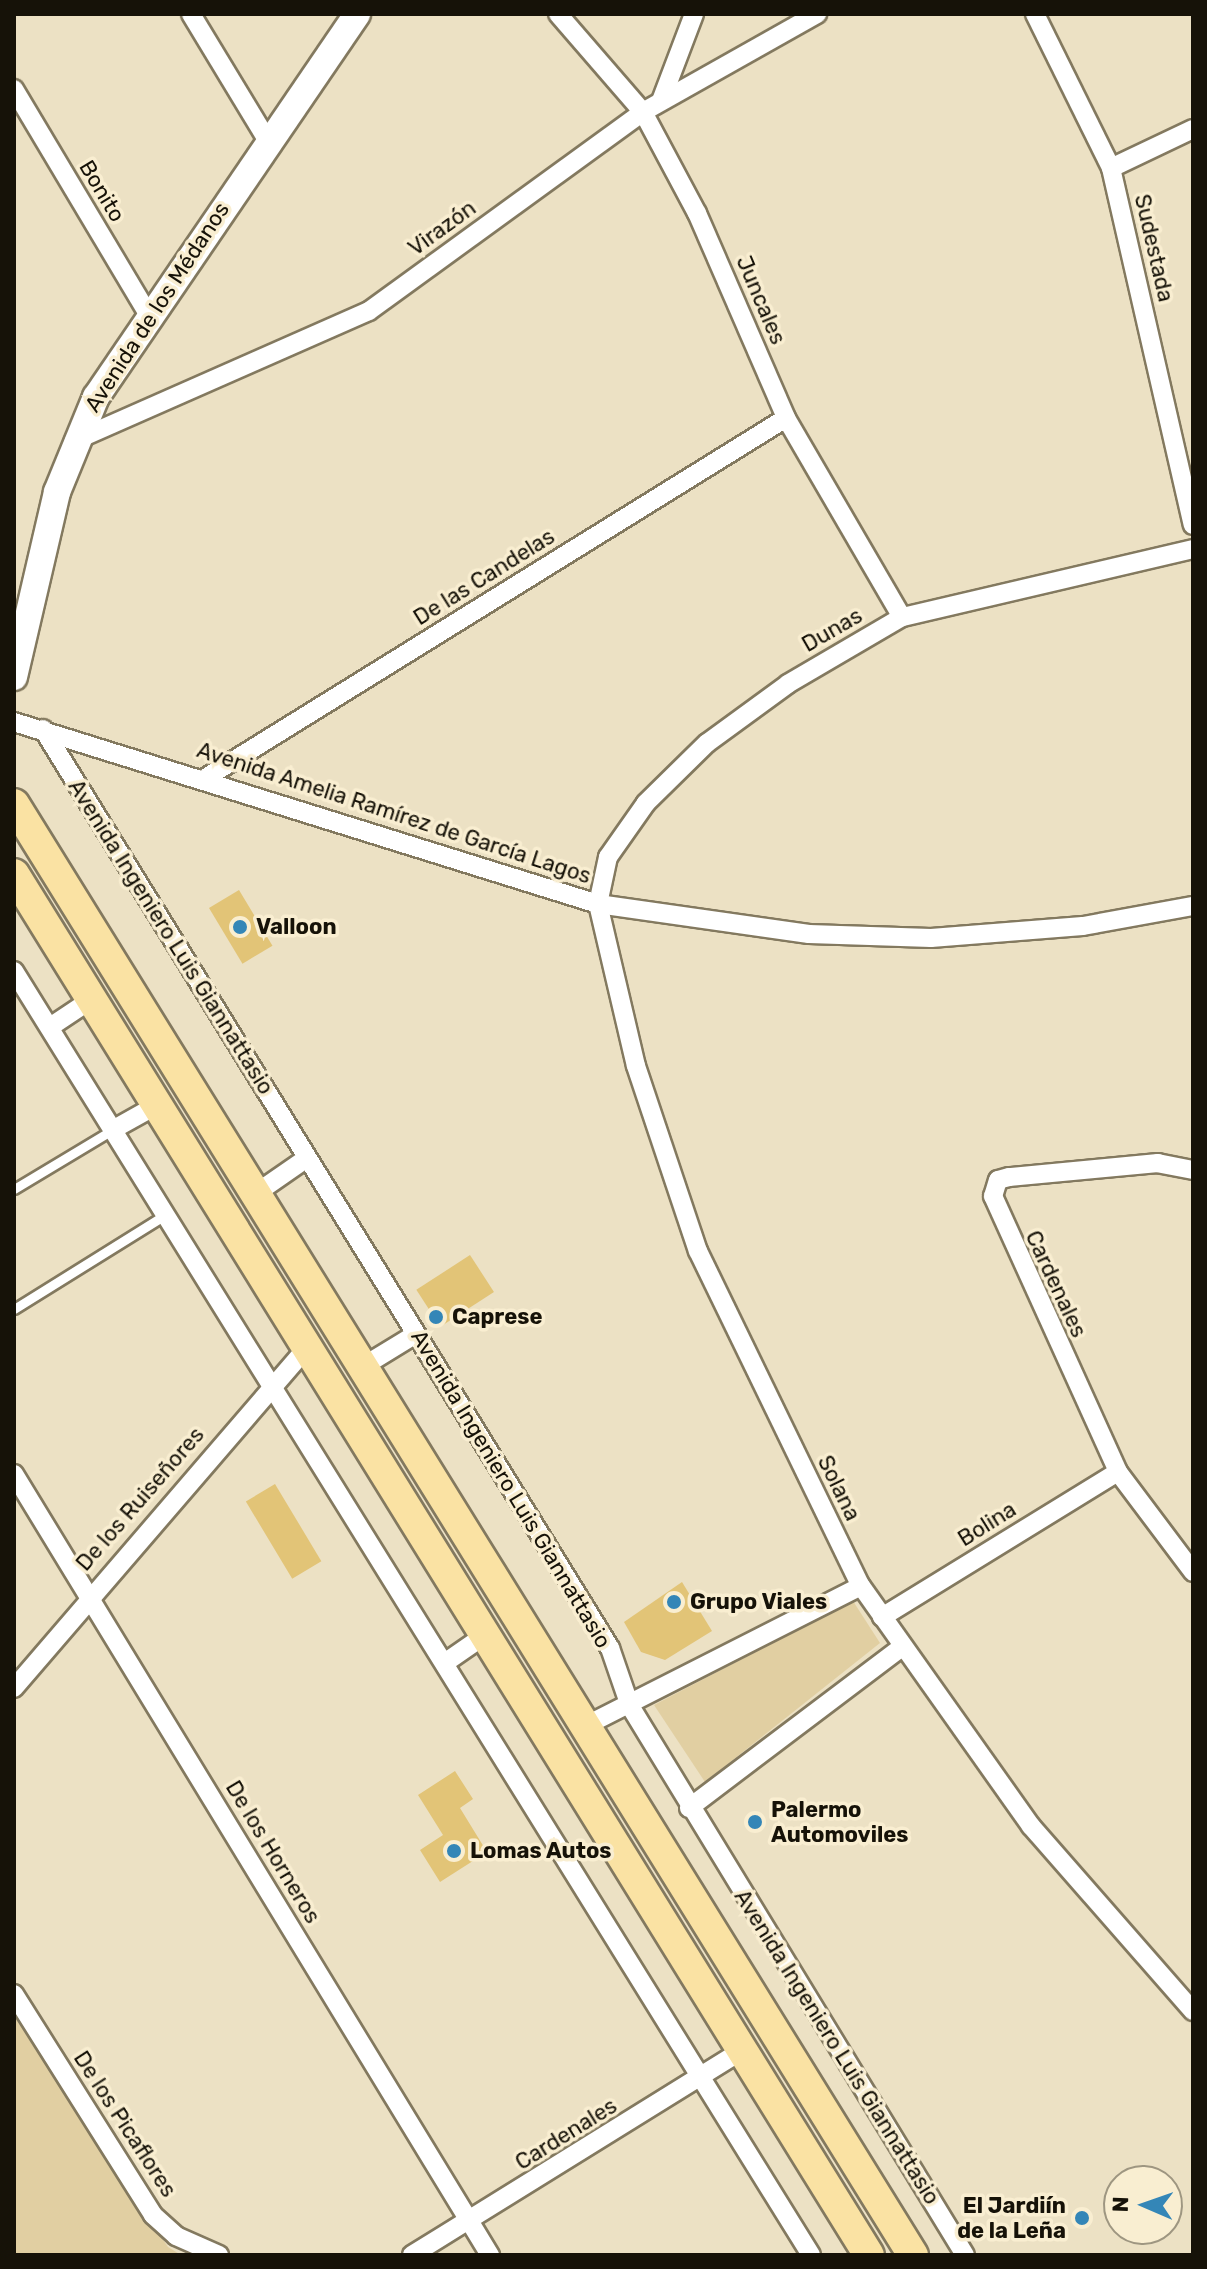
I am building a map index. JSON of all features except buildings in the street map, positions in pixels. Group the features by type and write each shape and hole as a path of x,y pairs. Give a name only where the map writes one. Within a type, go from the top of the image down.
{"main road":[{"name":"Avenida Ingeniero Luis Giannattasio","path":"14,804 913,2255"},
{"path":"14,874 869,2255"}],"street":[{"path":"191,14 266,138"},
{"name":"Avenida de los Médanos","path":"16,661 74,441 266,138 357,14"},
{"name":"Juncales","path":"558,14 643,112 697,213 786,418 902,617"},
{"path":"661,101 694,14"},
{"name":"Virazón","path":"74,441 369,311 643,112 817,14"},
{"name":"Sudestada","path":"1035,14 1111,168 1193,525"},
{"name":"Bonito","path":"14,89 150,317"},
{"path":"1111,168 1193,129"},
{"name":"De las Candelas","path":"207,777 786,418"},
{"name":"Dunas","path":"598,904 608,857 646,803 707,743 788,684 902,617 1193,549"},
{"name":"Avenida Amelia Ramírez de García Lagos","path":"14,722 207,777 598,904 809,934 931,938 1083,926 1193,906"},
{"name":"Avenida Ingeniero Luis Giannattasio","path":"43,729 610,1648 630,1706 689,1808 965,2255"},
{"name":"Solana","path":"598,904 636,1066 698,1251 861,1586 899,1649 1031,1826 1193,2011"},
{"path":"14,971 274,1380 700,2079 811,2255"},
{"path":"50,1027 92,999"},
{"path":"114,1129 157,1105"},
{"path":"255,1194 307,1158"},
{"name":"Cardenales","path":"1193,1170 1158,1163 1009,1177 998,1180 993,1196 1118,1472 1193,1572"},
{"path":"362,1367 416,1334"},
{"name":"De los Ruiseñores","path":"14,1688 89,1595 274,1380 307,1347"},
{"name":"Bolina","path":"882,1617 1118,1472"},
{"name":"De los Horneros","path":"14,1474 490,2255"},
{"path":"585,1726 630,1706 861,1586"},
{"path":"446,1662 485,1635"},
{"path":"689,1808 899,1649"},
{"name":"De los Picaflores","path":"14,1994 153,2215 176,2236 219,2255"},
{"name":"Cardenales","path":"412,2255 470,2222 743,2050"}],"lane":[{"path":"14,1189 114,1129"},
{"path":"14,1309 168,1213"}],"shaded area":[{"path":"853,1601 880,1643 705,1782 654,1705"},
{"path":"14,2016 168,2247 181,2255 14,2255"}],"place":[{"name":"Valloon","path":"240,927"},
{"name":"Caprese","path":"436,1317"},
{"name":"Grupo Viales","path":"674,1602"},
{"name":"Palermo Automoviles","path":"755,1822"},
{"name":"Lomas Autos","path":"454,1851"},
{"name":"El Jardiín de la Leña","path":"1082,2218"}]}
